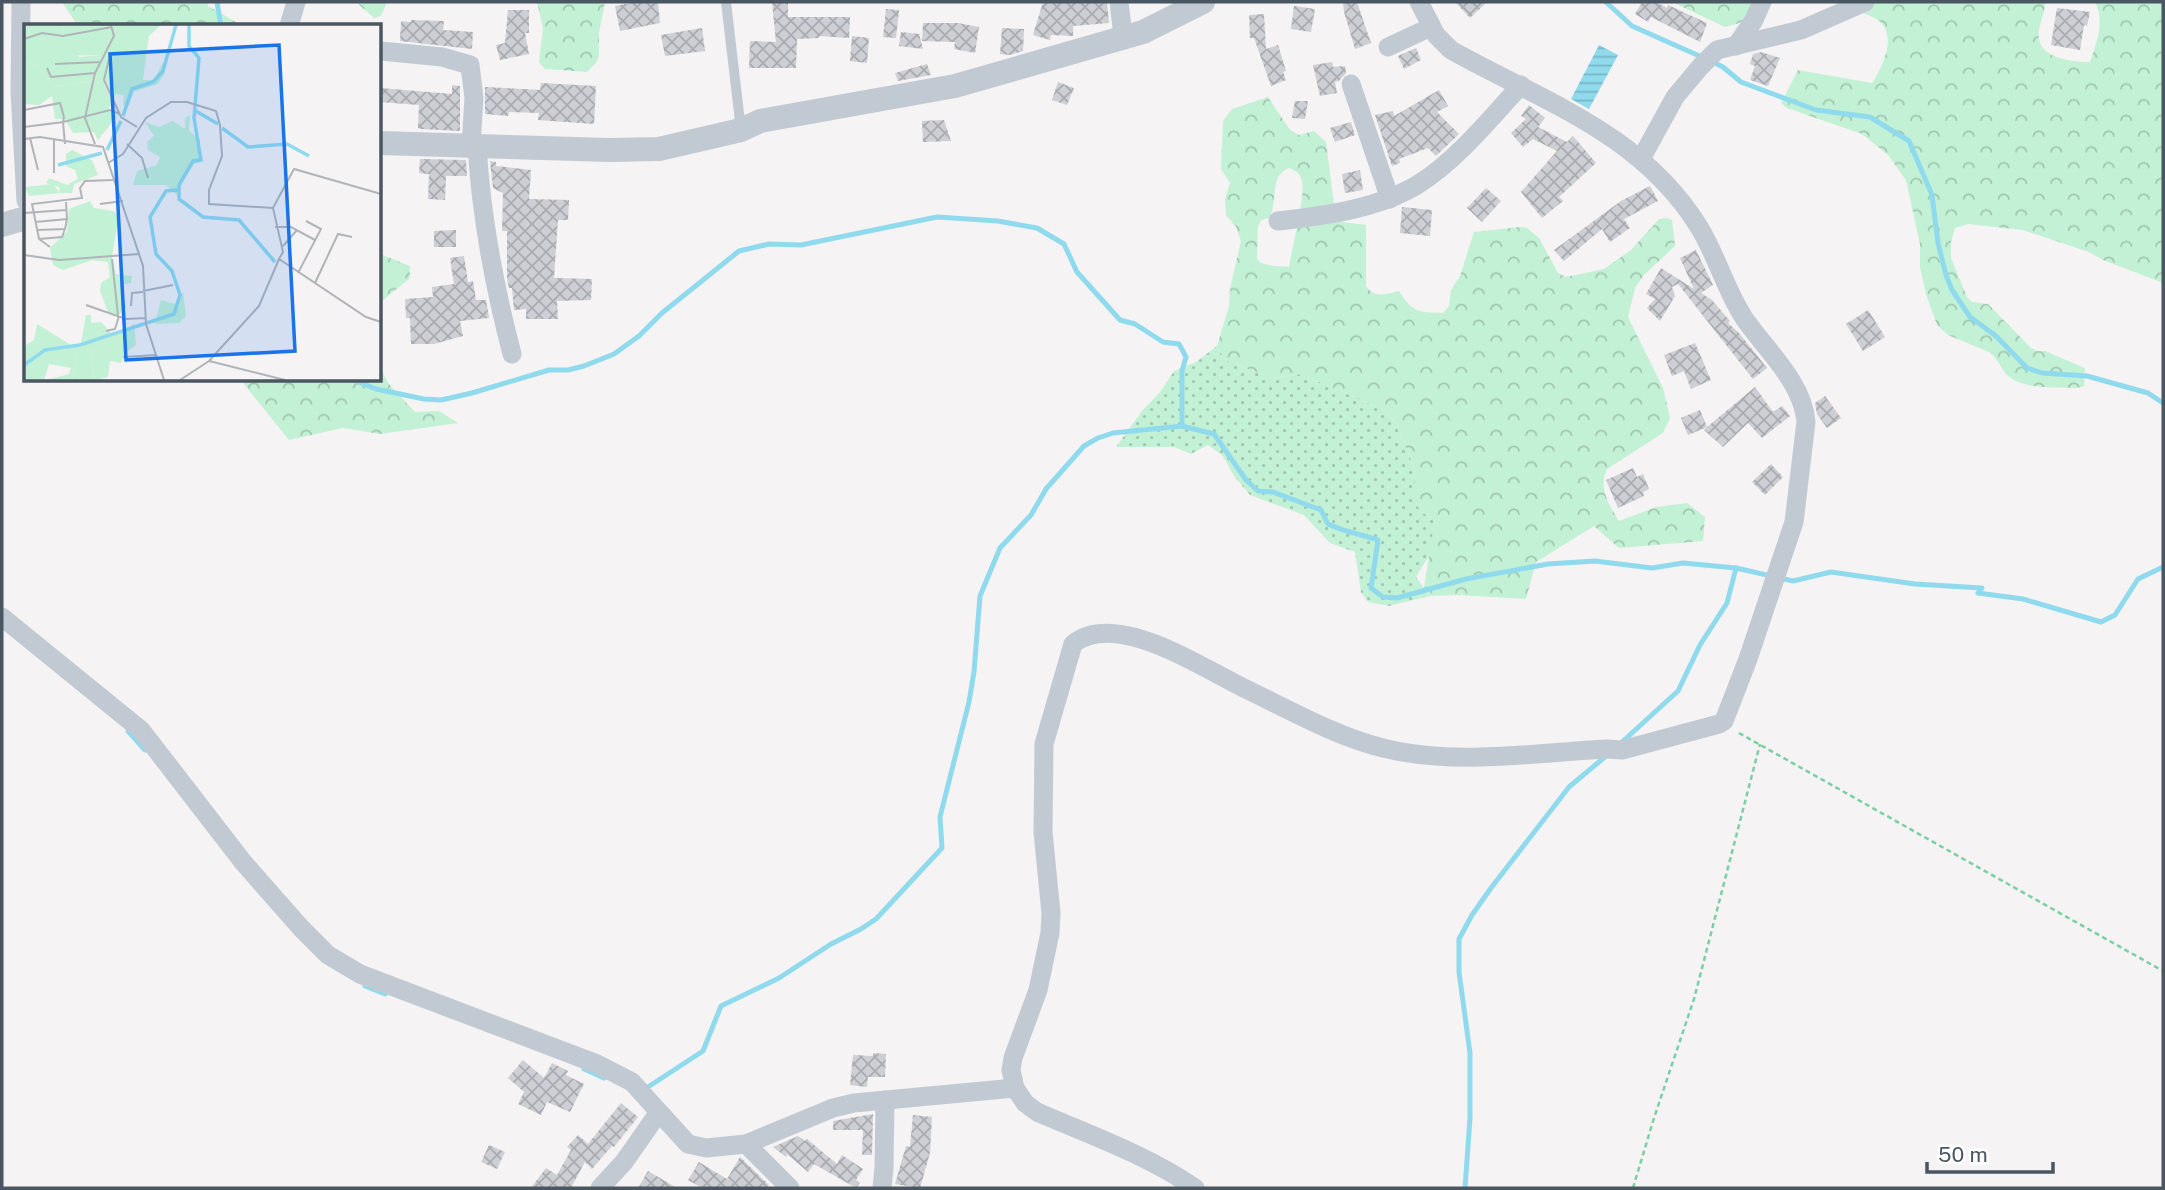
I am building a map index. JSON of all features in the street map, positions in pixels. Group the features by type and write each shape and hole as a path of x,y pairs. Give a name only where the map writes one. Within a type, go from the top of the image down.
{"street":[{"path":"21,2 20,92 24,165"},
{"path":"290,24 296,2"},
{"path":"1119,2 1123,36"},
{"path":"382,143 659,149 741,130 760,121 955,86 1154,27 1203,2"},
{"path":"1195,1188 1148,1160 1037,1112 1025,1103 1015,1088 1011,1070 1013,1058 1038,990 1050,933 1051,913 1043,832 1044,744 1073,644 1082,637 1128,636 1165,646 1247,690 1357,740 1402,752 1448,757 1614,749 1722,723 1748,659 1794,522 1806,422 1805,408 1783,371 1730,298 1699,227 1669,185 1641,159 1583,118 1451,50 1431,27 1419,2"},
{"path":"1641,159 1675,97 1700,66 1727,48 1754,20 1762,2"},
{"path":"1727,48 1801,30 1865,2"},
{"path":"1388,47 1431,27"},
{"path":"382,51 442,57 470,65 474,98 474,145 487,243 512,354"},
{"path":"1352,83 1390,198"},
{"path":"1278,221 1329,214 1390,198 1418,185 1476,135 1521,85"},
{"path":"2,225 24,219"},
{"path":"2,617 141,730 243,862 328,955 360,974 597,1064 637,1087 688,1144 706,1147 746,1144 833,1108 855,1103 1015,1088"},
{"path":"882,1188 885,1100"},
{"path":"600,1188 624,1162 659,1112"},
{"path":"746,1144 790,1188"}],"lane":[{"path":"726,2 741,130"}],"path":[{"path":"1722,723 2163,971"},
{"path":"1633,1188 1694,999 1760,744"}],"green space":[{"path":"62,2 208,2 208,6 240,24 77,24"},
{"path":"356,2 387,2 381,16 374,18"},
{"path":"537,2 605,2 599,33 599,56 587,72 545,69 539,62 543,29"},
{"path":"1672,2 1754,2 1747,21 1725,27"},
{"path":"1834,2 2045,2 2039,30 2042,47 2055,57 2090,62 2100,24 2095,2 2163,2 2163,283 2089,252 2023,230 1968,224 1955,228 1951,242 1951,258 1967,297 1972,302 1988,304 2031,348 2085,368 2084,386 2049,387 2020,383 2006,374 1989,352 1948,335 1937,325 1920,267 1920,244 1906,180 1888,155 1862,134 1787,108 1781,103 1798,70 1872,83 1876,76 1887,50 1887,32 1883,25 1871,16"},
{"path":"1268,97 1290,130 1299,135 1314,131 1326,142 1336,221 1366,225 1366,286 1377,294 1399,291 1408,304 1417,310 1443,313 1449,306 1451,290 1460,276 1474,232 1527,228 1539,238 1558,273 1566,277 1604,269 1631,250 1659,219 1672,220 1675,246 1644,275 1635,288 1628,317 1663,388 1670,418 1663,433 1607,469 1604,490 1619,521 1656,507 1687,503 1705,517 1703,541 1619,548 1594,526 1536,562 1526,599 1430,596 1424,587 1435,519 1421,512 1414,499 1414,467 1395,422 1384,410 1301,374 1272,378 1225,360 1217,346 1229,306 1230,289 1241,241 1236,227 1226,215 1225,199 1230,183 1221,169 1223,121 1232,109","holes":["1289,168 1299,174 1302,185 1301,208 1289,267 1267,265 1257,259 1258,227 1261,220 1269,218 1278,177"]},
{"path":"382,255 410,266 410,278 382,301"},
{"path":"1217,346 1225,360 1272,378 1301,374 1384,410 1395,422 1414,467 1414,499 1421,512 1435,519 1430,554 1416,577 1430,596 1389,606 1368,602 1361,592 1355,552 1330,543 1304,515 1250,495 1234,476 1223,456 1208,445 1191,454 1174,447 1116,447 1174,371 1196,362"},
{"path":"382,372 389,384 415,412 439,411 458,423 380,434 343,428 289,440 244,384 382,382"}],"water":[{"path":"1599,45 1618,55 1589,109 1571,99"}],"building":[{"path":"658,2 660,23 620,31 615,6"},
{"path":"772,2 788,2 788,17 850,17 849,38 819,36 797,39 796,68 749,68 750,41 776,42"},
{"path":"1043,2 1107,2 1109,23 1073,26 1073,36 1051,35 1050,40 1033,35"},
{"path":"1343,2 1357,2 1371,43 1355,49"},
{"path":"1455,2 1487,2 1470,18"},
{"path":"1642,2 1656,2 1667,8 1668,5 1707,23 1700,42 1651,17 1648,22 1635,14"},
{"path":"1294,6 1315,9 1311,32 1291,29"},
{"path":"2057,8 2090,12 2087,26 2084,25 2080,50 2051,45"},
{"path":"886,9 899,10 896,38 883,37"},
{"path":"508,10 529,10 529,33 525,33 529,54 500,60 496,45 505,43"},
{"path":"1264,14 1266,49 1278,45 1286,71 1283,72 1286,80 1271,86 1254,38 1250,38 1249,15"},
{"path":"401,21 444,21 443,30 473,32 472,49 400,41"},
{"path":"923,23 958,23 979,27 975,53 954,49 955,42 922,41"},
{"path":"702,28 705,51 665,56 661,35"},
{"path":"1002,28 1024,29 1023,51 1010,55 1000,54"},
{"path":"901,32 919,34 923,49 899,46"},
{"path":"852,36 869,38 867,63 850,61"},
{"path":"1416,48 1421,60 1404,69 1398,56"},
{"path":"1761,52 1780,58 1768,86 1750,80 1755,66 1750,64 1753,54"},
{"path":"1332,62 1333,67 1345,66 1346,73 1335,82 1337,93 1320,96 1313,65"},
{"path":"927,64 931,75 898,81 895,73"},
{"path":"1058,82 1074,88 1067,105 1052,100"},
{"path":"541,83 596,86 594,124 538,120 539,113 509,112 508,116 485,114 485,87 540,90"},
{"path":"452,85 460,86 460,131 418,128 419,105 382,102 382,88 452,94"},
{"path":"1439,90 1448,106 1437,112 1459,134 1436,156 1428,148 1399,159 1400,163 1392,166 1375,115 1393,111 1394,116"},
{"path":"1295,101 1308,101 1305,119 1292,118"},
{"path":"1529,105 1545,118 1538,127 1567,142 1573,136 1596,163 1559,197 1563,201 1542,218 1521,192 1557,151 1533,139 1523,147 1511,133 1526,119 1521,116"},
{"path":"944,120 951,141 923,142 922,121"},
{"path":"1351,122 1355,135 1335,142 1330,128"},
{"path":"420,159 466,160 467,176 446,176 445,200 428,199 429,174 419,173"},
{"path":"490,161 496,162 496,166 531,170 529,199 569,200 568,220 558,220 554,278 592,279 591,300 557,301 558,319 526,319 526,309 514,310 512,288 509,288 507,278 507,231 502,231 503,193 493,188"},
{"path":"1360,170 1363,190 1345,193 1342,174"},
{"path":"1650,186 1658,201 1624,219 1630,228 1610,242 1602,229 1564,261 1554,250 1621,201"},
{"path":"1486,188 1501,201 1482,222 1467,208"},
{"path":"1402,207 1432,210 1430,236 1400,233"},
{"path":"456,230 456,247 434,247 434,231"},
{"path":"1696,250 1713,285 1701,293 1712,300 1767,368 1753,379 1678,284 1672,287 1675,296 1660,321 1647,308 1655,299 1646,294 1661,268 1694,289 1680,258"},
{"path":"464,256 468,282 473,281 476,300 486,300 489,318 460,321 463,336 434,344 411,344 410,318 406,318 405,299 433,297 432,287 454,284 450,258"},
{"path":"1868,310 1885,337 1863,351 1846,324"},
{"path":"1695,343 1711,380 1691,389 1684,371 1672,376 1664,355"},
{"path":"1755,387 1773,412 1782,406 1790,416 1762,438 1748,423 1723,447 1704,430"},
{"path":"1825,396 1841,418 1827,428 1817,414 1815,403"},
{"path":"1700,410 1707,427 1688,435 1681,418"},
{"path":"1771,464 1783,477 1765,495 1752,482"},
{"path":"1633,468 1637,477 1643,474 1649,489 1643,492 1644,496 1618,508 1606,480"},
{"path":"873,1053 886,1054 885,1077 868,1077 867,1087 850,1085 853,1055 873,1056"},
{"path":"523,1060 544,1078 552,1063 568,1071 566,1075 584,1084 570,1112 547,1102 541,1115 518,1104 524,1092 508,1078"},
{"path":"621,1103 638,1117 592,1169 585,1162 572,1186 575,1188 531,1188 546,1168 557,1175 571,1150 567,1147 578,1135 588,1144"},
{"path":"873,1114 872,1155 862,1155 863,1130 833,1130 833,1121"},
{"path":"913,1115 932,1117 930,1153 920,1188 895,1184 906,1146 910,1147"},
{"path":"798,1136 805,1141 807,1139 837,1164 842,1155 863,1169 856,1180 860,1183 856,1188 814,1164 808,1172 787,1154 786,1157 773,1147"},
{"path":"489,1145 505,1152 497,1169 481,1162"},
{"path":"740,1157 769,1185 767,1188 702,1188 688,1180 699,1162 727,1179"},
{"path":"648,1171 677,1188 638,1188"}],"waterway":[{"path":"217,2 221,24"},
{"path":"1606,2 1632,26 1704,58"},
{"path":"1713,62 1741,82 1816,110 1870,117 1909,141 1932,195 1938,243 1946,275 1952,290 1970,317 1996,336 2027,368 2042,373 2087,376 2148,393 2163,403"},
{"path":"359,382 376,389 441,400 549,370 568,370 584,366 614,354 639,336 662,313 739,251 769,244 801,245 937,217 998,221 1037,228 1064,244 1077,272 1120,320 1135,324 1163,342 1179,344 1186,357 1182,371 1182,426"},
{"path":"643,1087 648,1087 703,1051 721,1006 779,978 876,919 942,848 940,817 969,702 980,596 1000,548 1031,515 1046,489 1084,446 1098,438 1113,433 1182,426 1214,434 1246,480 1258,491 1273,492 1321,510 1328,524 1378,540 1371,588 1383,597 1397,598 1466,579 1548,564 1595,561 1652,568 1683,563 1736,568 1793,581 1831,572 1915,584 1982,588 1978,593 2023,599 2101,622 2115,615 2138,579 2163,567"},
{"path":"1621,743 1678,691 1700,645 1727,603 1736,568"},
{"path":"128,731 145,750"},
{"path":"1465,1188 1470,1118 1470,1053 1459,972 1459,939 1491,888 1569,787 1606,756"},
{"path":"365,986 385,994"},
{"path":"584,1069 604,1078"}]}
